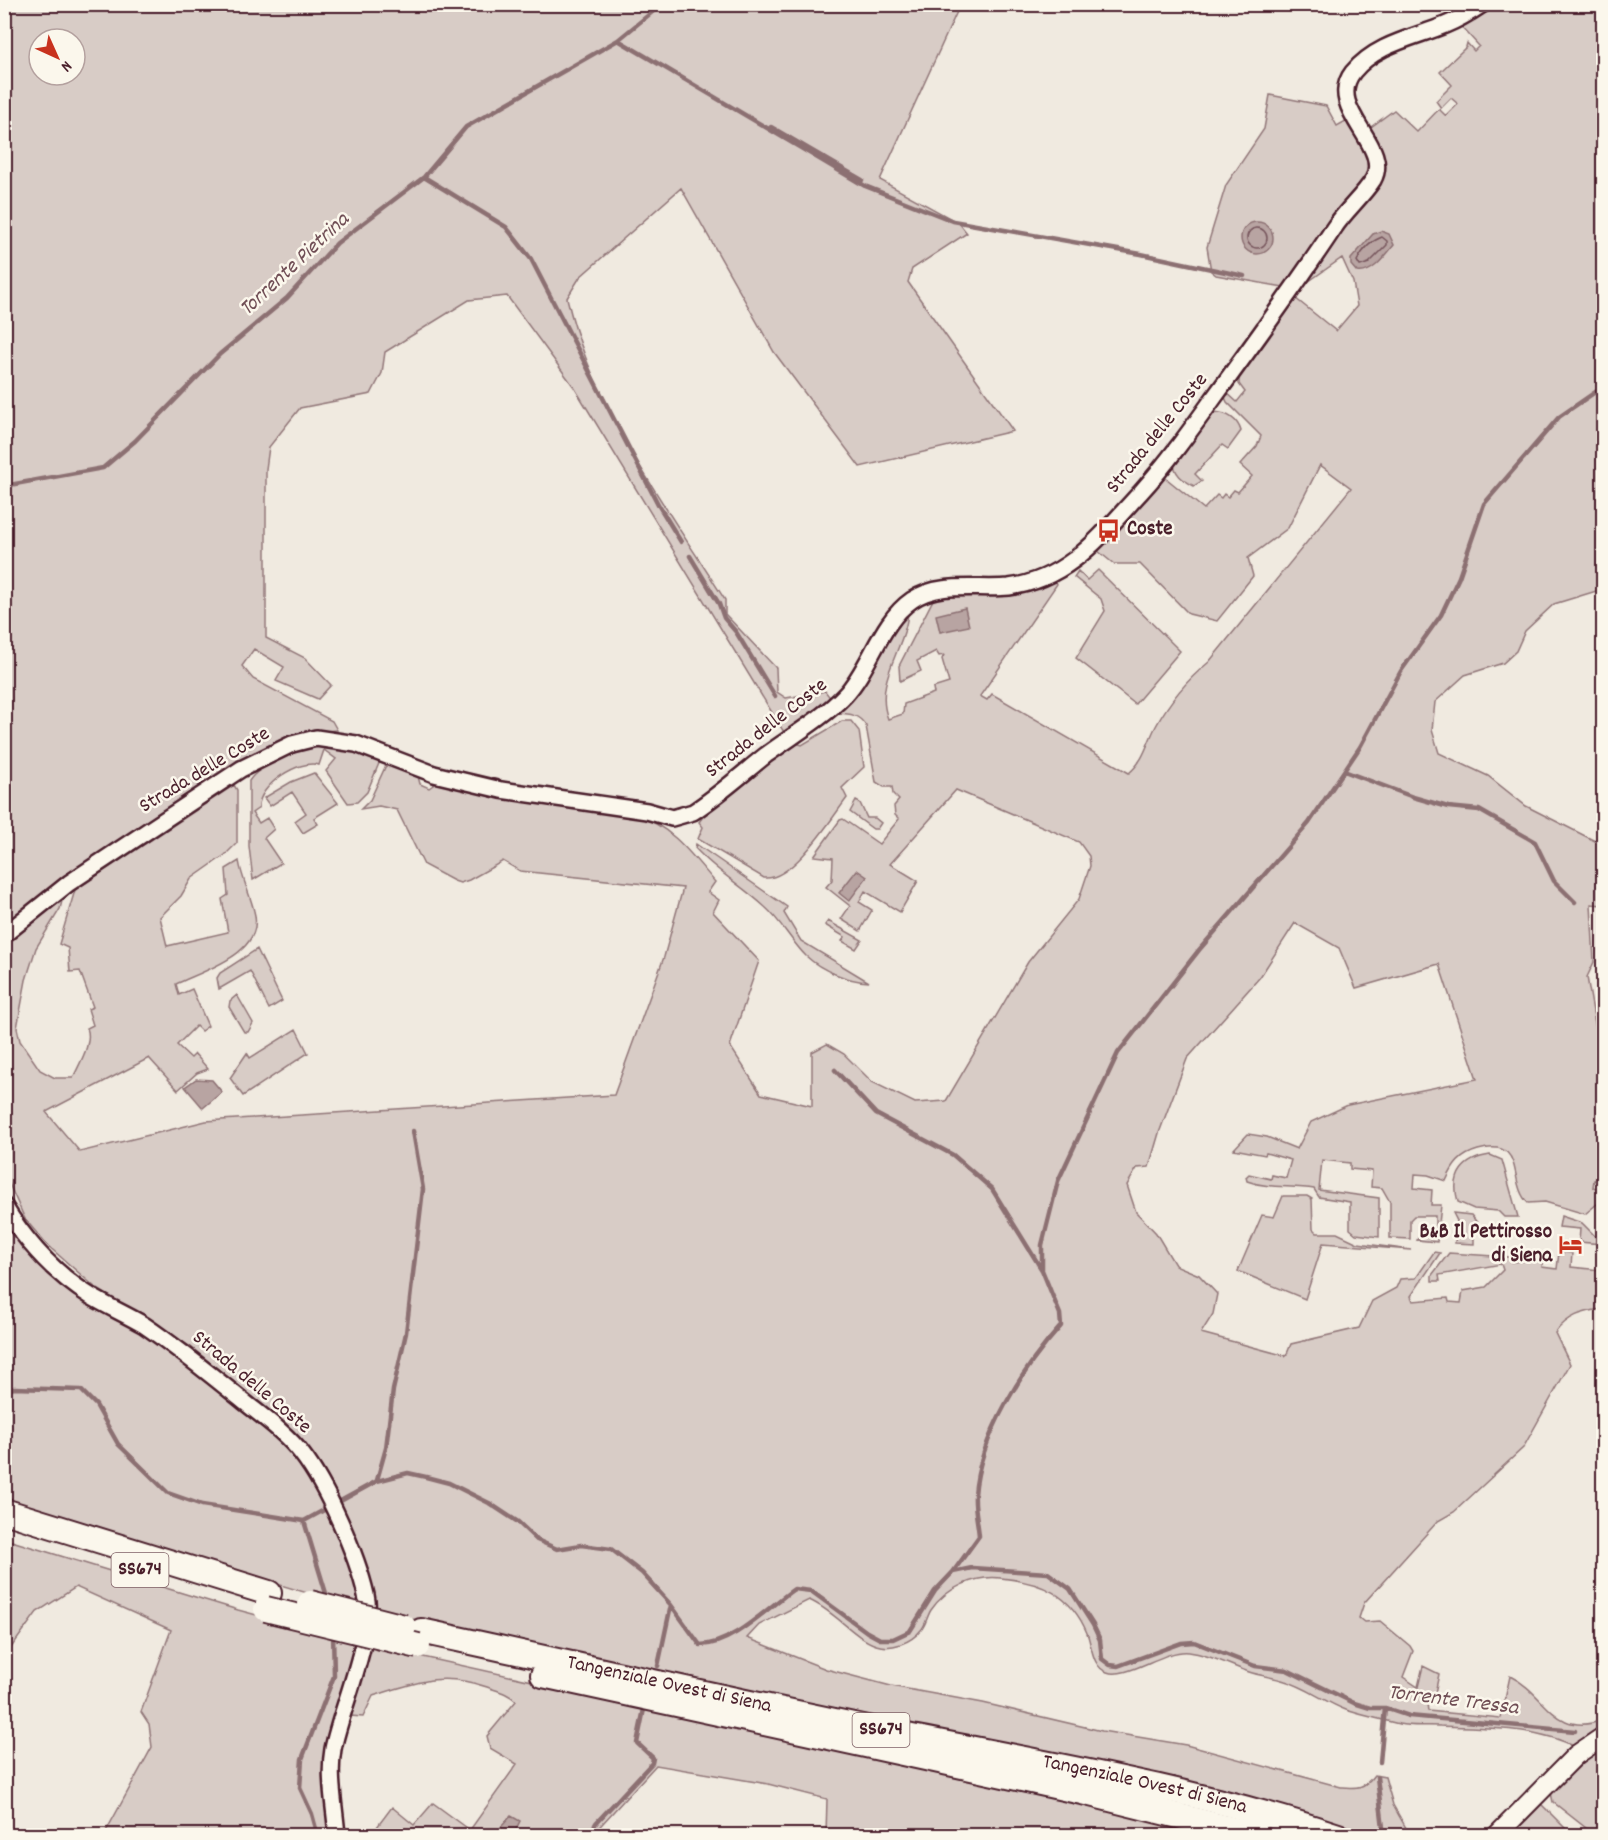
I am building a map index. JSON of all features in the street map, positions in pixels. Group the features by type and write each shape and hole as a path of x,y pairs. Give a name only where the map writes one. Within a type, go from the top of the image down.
{"highway":[{"name":"Tangenziale Ovest di Siena","path":"11,1521 269,1593 420,1639 740,1719 1082,1792 1259,1836"},
{"name":"Tangenziale Ovest di Siena","path":"420,1639 1095,1772 1229,1802 1338,1836"}],"street":[{"name":"Strada delle Coste","path":"4,935 69,883 241,769 291,744 316,738 356,744 434,774 501,790 647,811 672,818 693,813 840,699 855,682 898,612 916,597 944,588 1021,584 1063,569 1079,558 1155,476 1191,431 1305,275 1336,225 1372,180 1377,170 1376,158 1345,97 1347,83 1352,73 1372,55 1386,47 1452,22 1483,4"},
{"name":"Strada delle Coste","path":"4,1206 20,1232 66,1278 91,1296 143,1325 190,1359 281,1432 301,1452 322,1482 362,1583 368,1608 359,1660 333,1752 332,1780 337,1836"},
{"path":"1496,1836 1576,1755 1604,1737"}],"shaded area":[{"path":"4,5 960,5 880,180 959,223 967,233 912,269 908,282 1013,431 860,467 774,352 681,188 580,277 567,298 594,379 613,417 655,492 725,600 725,614 776,668 777,692 786,698 825,691 832,700 785,734 574,387 507,296 469,300 385,352 382,373 371,394 300,408 269,447 266,469 266,638 305,658 331,685 318,699 276,681 284,667 254,649 242,666 253,679 332,721 337,730 308,734 281,742 255,754 230,768 53,889 5,926"},
{"path":"1491,5 1603,5 1603,589 1554,604 1525,631 1516,651 1503,663 1465,675 1435,702 1432,730 1439,753 1488,776 1526,806 1603,845 1603,905 1591,904 1594,962 1587,977 1604,1075 1603,1182 1594,1180 1593,1187 1603,1190 1603,1204 1597,1204 1585,1214 1545,1202 1528,1203 1518,1184 1510,1156 1504,1150 1493,1148 1478,1150 1462,1158 1454,1165 1446,1181 1428,1175 1415,1174 1414,1188 1432,1190 1431,1205 1441,1205 1437,1242 1417,1240 1423,1229 1435,1229 1435,1216 1414,1216 1410,1220 1410,1239 1390,1238 1390,1202 1382,1188 1371,1187 1372,1171 1350,1169 1350,1163 1322,1160 1319,1190 1379,1198 1379,1237 1356,1234 1350,1229 1350,1202 1319,1197 1314,1189 1263,1185 1247,1181 1246,1177 1249,1174 1271,1179 1272,1175 1286,1178 1291,1160 1266,1153 1265,1155 1234,1149 1248,1134 1267,1137 1297,1149 1311,1122 1348,1105 1477,1079 1439,964 1356,988 1339,948 1295,923 1260,977 1187,1059 1159,1133 1149,1167 1137,1168 1127,1185 1136,1212 1156,1233 1175,1265 1199,1275 1217,1294 1213,1314 1201,1333 1286,1356 1291,1344 1359,1328 1372,1301 1396,1288 1400,1279 1416,1278 1434,1252 1440,1253 1411,1296 1413,1301 1448,1298 1449,1302 1461,1303 1463,1291 1486,1287 1503,1270 1501,1264 1439,1275 1440,1281 1432,1281 1432,1275 1449,1253 1508,1257 1512,1262 1543,1259 1542,1267 1557,1269 1559,1252 1572,1253 1571,1267 1600,1270 1603,1245 1603,1309 1576,1315 1565,1322 1555,1333 1570,1364 1523,1448 1454,1512 1438,1521 1364,1603 1359,1618 1364,1622 1380,1621 1410,1646 1413,1651 1403,1677 1418,1687 1423,1666 1439,1674 1434,1698 1426,1696 1428,1711 1501,1718 1510,1676 1523,1684 1561,1719 1586,1724 1603,1720 1603,1729 1577,1748 1562,1741 1528,1732 1399,1724 1346,1710 1293,1684 1189,1652 1168,1655 1125,1672 1107,1672 1098,1666 1087,1633 1072,1609 1063,1600 1042,1587 1001,1578 971,1581 953,1589 937,1602 917,1635 894,1646 876,1645 868,1641 809,1600 759,1625 747,1638 826,1669 891,1686 983,1703 1102,1731 1186,1745 1341,1787 1360,1787 1374,1775 1385,1777 1393,1805 1410,1835 1363,1835 1309,1818 372,1610 346,1523 329,1480 322,1467 287,1425 191,1347 96,1288 46,1244 25,1219 5,1175 5,947 29,923 62,901 60,909 36,948 26,980 17,1028 20,1041 40,1070 55,1078 73,1078 87,1047 87,1028 93,1025 88,1009 93,1007 80,971 70,972 68,948 59,944 75,890 234,785 237,790 237,843 225,855 191,879 181,896 160,917 167,946 228,932 222,899 228,895 226,869 239,861 254,911 255,926 251,938 242,949 217,966 176,984 179,995 192,989 208,1026 201,1031 196,1026 177,1045 191,1058 195,1054 208,1069 197,1073 178,1090 149,1058 46,1112 80,1152 206,1121 614,1095 664,957 683,888 520,871 503,861 469,880 460,883 454,881 424,865 397,810 379,806 361,809 370,800 387,763 418,776 420,784 429,788 436,783 502,798 639,817 662,827 672,835 691,853 715,882 708,892 719,900 713,912 759,961 730,1046 761,1094 812,1106 812,1052 827,1044 844,1054 872,1082 915,1103 946,1101 1028,962 1079,899 1090,866 1089,856 1079,842 956,790 890,864 918,881 900,912 865,891 859,902 872,910 860,931 841,919 850,906 826,887 832,880 833,858 814,856 843,819 879,844 899,819 895,815 894,806 899,800 893,794 892,787 884,787 876,782 866,726 863,721 851,715 832,713 892,626 908,611 902,637 887,677 885,705 888,719 903,714 904,704 934,693 933,688 949,683 942,659 944,655 939,656 936,651 917,661 921,671 900,681 899,666 935,596 1055,579 1057,584 980,696 987,700 992,694 1129,773 1134,768 1173,699 1186,683 1209,662 1351,488 1320,465 1288,528 1248,558 1253,576 1217,621 1189,614 1140,564 1114,564 1093,547 1162,475 1204,509 1217,495 1221,498 1224,494 1228,497 1234,490 1238,492 1252,476 1240,465 1257,446 1261,436 1227,402 1224,395 1226,392 1237,402 1245,392 1239,384 1239,374 1295,298 1336,331 1357,306 1353,282 1342,258 1305,284 1383,168 1384,160 1367,130 1394,110 1417,132 1439,109 1446,116 1458,104 1451,98 1441,108 1436,101 1452,85 1440,72 1466,47 1467,43 1474,51 1479,46 1459,24"},
{"path":"1270,95 1326,106 1337,126 1351,118 1374,169 1289,288 1216,275 1211,271 1207,247 1226,185 1264,129"},
{"path":"1214,412 1231,417 1241,431 1228,449 1222,445 1195,474 1202,481 1194,486 1177,473 1174,460"},
{"path":"1098,570 1180,651 1135,704 1076,658 1105,611 1101,599 1074,577 1078,571 1087,580"},
{"path":"842,721 851,721 859,731 864,767 842,788 847,798 821,833 799,860 787,870 764,878 698,839 703,827 699,822 708,810 793,742 802,745"},
{"path":"318,746 355,751 380,761 367,792 357,802 348,803 326,771 336,759 324,750 319,765 301,766 281,776 265,791 259,808 252,813 259,823 267,818 274,829 264,838 281,863 253,880 249,846 249,781 270,764 290,754"},
{"path":"314,773 338,803 314,818 318,824 303,833 295,821 306,813 292,792 270,806 264,798 291,782"},
{"path":"856,801 860,803 867,818 875,818 881,823 877,829 873,829 850,812"},
{"path":"696,844 787,907 784,913 801,941 869,982 853,980 836,974 812,961 771,913 703,857 695,848"},
{"path":"828,921 862,940 856,949 842,941 845,937 825,925"},
{"path":"257,949 282,1001 269,1009 250,971 219,989 217,978 220,973"},
{"path":"237,995 253,1023 248,1032 244,1032 229,1007 230,1001"},
{"path":"296,1029 308,1053 243,1096 230,1078 247,1053 250,1058"},
{"path":"1490,1155 1502,1160 1518,1217 1504,1217 1498,1211 1474,1209 1458,1202 1456,1183 1461,1170 1473,1160"},
{"path":"1283,1196 1307,1196 1312,1199 1313,1229 1317,1233 1337,1233 1358,1243 1411,1250 1323,1243 1305,1299 1238,1271 1262,1215 1274,1217"},
{"path":"1453,1213 1471,1215 1483,1230 1474,1230 1474,1244 1455,1243 1457,1221"},
{"path":"4,1214 97,1305 184,1361 278,1435 318,1486 356,1584 361,1609 5,1503"},
{"path":"1561,1216 1582,1223 1603,1244 1579,1242 1580,1229 1559,1227"},
{"path":"5,1539 238,1610 356,1642 326,1752 328,1835 104,1835 152,1747 149,1724 141,1712 171,1630 76,1587 37,1612 5,1656"},
{"path":"369,1645 1230,1835 826,1835 827,1799 768,1784 656,1765 592,1835 371,1835 392,1807 414,1825 433,1803 470,1830 517,1764 490,1748 487,1736 516,1701 503,1692 471,1682 442,1679 403,1686 373,1696 363,1717 350,1716 360,1688"},
{"path":"1603,1744 1603,1835 1595,1835 1553,1802 1551,1793"},
{"path":"1541,1804 1573,1836 1505,1836 1538,1806"}],"water":[{"path":"1257,222 1269,226 1273,238 1269,250 1257,254 1245,250 1241,238 1245,226"},
{"path":"1381,231 1389,234 1394,245 1373,268 1357,272 1351,265 1351,259 1373,234"},
{"path":"965,608 969,626 940,632 936,615"},
{"path":"857,870 867,877 849,901 839,893"},
{"path":"196,1079 212,1080 222,1092 203,1108 185,1087"},
{"path":"511,1816 520,1821 513,1835 501,1835 501,1827"}],"waterway":[{"name":"Torrente Pietrina","path":"4,486 103,468 135,441 220,354 287,298 337,243 424,177 466,127 618,40 662,4"},
{"path":"618,40 865,186 953,221 1141,254 1244,276"},
{"path":"771,127 862,180"},
{"path":"424,177 506,227 531,259 659,506 681,542"},
{"path":"953,1572 979,1536 975,1495 978,1473 994,1427 1018,1383 1061,1326 1060,1314 1042,1270 1042,1245 1058,1181 1118,1053 1199,950 1309,823 1360,747 1401,671 1441,615 1459,577 1484,504 1559,417 1604,386"},
{"path":"690,556 719,604 724,618 736,632 775,696"},
{"path":"1344,771 1413,797 1448,807 1479,810 1535,842 1554,881 1575,902"},
{"path":"835,1070 876,1114 953,1155 992,1189 1042,1270"},
{"path":"377,1480 386,1448 393,1390 406,1333 423,1189 413,1131"},
{"name":"Torrente Tressa","path":"4,1391 14,1388 81,1390 96,1405 118,1444 168,1493 202,1505 304,1521 377,1481 408,1473 449,1483 489,1503 518,1522 537,1540 557,1549 581,1545 611,1549 642,1573 671,1605 700,1645 724,1639 737,1632 794,1589 811,1591 867,1632 880,1639 893,1639 910,1631 935,1591 953,1572 972,1568 1048,1573 1070,1589 1100,1640 1102,1659 1110,1665 1118,1666 1181,1643 1194,1642 1255,1666 1287,1670 1354,1703 1370,1708 1385,1708 1409,1716 1575,1731"},
{"path":"304,1521 328,1600"},
{"path":"658,1666 671,1605"},
{"path":"318,1836 312,1814 300,1788 302,1759 334,1676 333,1632"},
{"path":"1380,1762 1385,1708"},
{"path":"589,1836 596,1823 652,1763 653,1758 637,1743 644,1709"},
{"path":"1377,1777 1384,1836"}],"place":[{"name":"Coste","path":"1109,530"},
{"name":"B&B Il Pettirosso di Siena","path":"1570,1245"}]}
